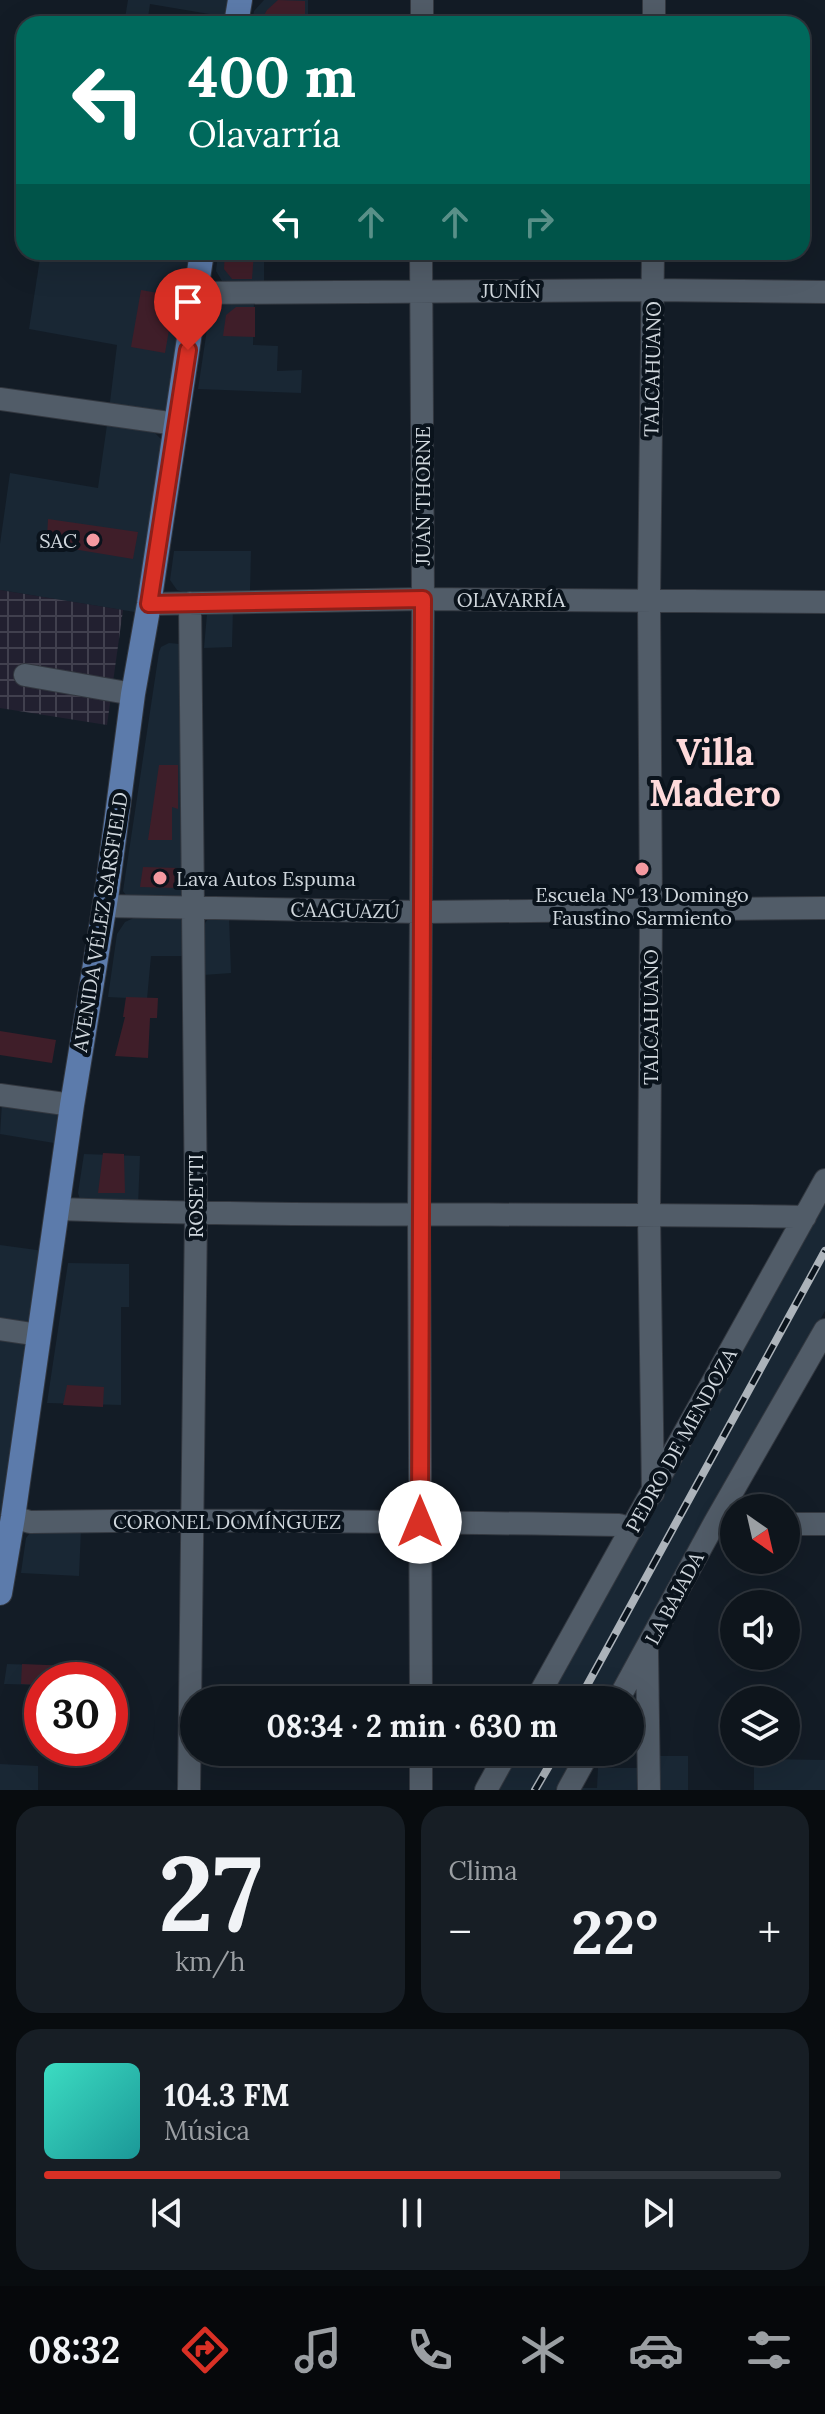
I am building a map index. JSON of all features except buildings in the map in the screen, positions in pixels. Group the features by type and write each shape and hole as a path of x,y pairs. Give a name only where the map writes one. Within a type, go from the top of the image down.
{"main road":[{"name":"AVENIDA VÉLEZ SARSFIELD","path":"0,1593 72,1105 105,906 133,694 201,260"}],"street":[{"name":"JUAN THORNE","path":"421,260 421,1686"},
{"name":"TALCAHUANO","path":"653,260 649,600 649,1214 653,1493"},
{"name":"JUNÍN","path":"197,293 825,292"},
{"path":"0,399 176,424"},
{"name":"OLAVARRÍA","path":"149,604 423,599 825,602"},
{"name":"ROSETTI","path":"189,1790 196,1214 190,603"},
{"path":"25,675 133,694"},
{"name":"CAAGUAZÚ","path":"105,906 421,912 825,908"},
{"path":"0,1095 72,1105"},
{"name":"PEDRO DE MENDOZA","path":"544,1686 825,1180"},
{"path":"59,1209 196,1214 805,1217"},
{"path":"0,1329 39,1335"},
{"name":"LA BAJADA","path":"740,1494 825,1330"},
{"name":"CORONEL DOMÍNGUEZ","path":"13,1517 30,1522 191,1519 619,1525 632,1529"},
{"path":"800,1524 825,1524"},
{"name":"LA BAJADA","path":"626,1686 720,1530"},
{"path":"647,1649 649,1790"},
{"path":"421,1766 421,1790"},
{"path":"486,1790 499,1766"},
{"path":"568,1790 581,1766"}],"shaded area":[{"path":"128,0 230,0 227,16 150,4 148,16 125,16"},
{"path":"264,0 308,0 308,16 253,16"},
{"path":"40,260 191,260 166,414 109,410 117,345 29,329"},
{"path":"217,260 264,260 264,286 227,285 216,271"},
{"path":"254,301 253,345 278,346 277,371 302,370 301,393 198,389 212,310 222,303"},
{"path":"107,425 154,432 163,441 141,613 0,590 0,544 10,473 98,488"},
{"path":"174,551 251,551 250,591 177,590 170,580"},
{"path":"0,590 123,610 107,725 0,708"},
{"path":"233,608 232,647 204,648 207,614 213,610"},
{"path":"169,643 180,644 186,887 181,899 128,898 123,891 159,652"},
{"path":"138,916 179,918 183,921 185,956 151,956 147,999 108,997 117,934 125,922"},
{"path":"229,916 231,973 203,975 201,929 208,919"},
{"path":"2,1103 54,1111 60,1115 60,1144 0,1134"},
{"path":"84,1154 140,1156 138,1206 80,1199 78,1193"},
{"path":"825,1198 825,1311 724,1494 720,1494 720,1501 618,1686 555,1686"},
{"path":"0,1245 44,1251 30,1323 0,1322"},
{"path":"68,1263 129,1264 129,1307 121,1307 121,1405 47,1403"},
{"path":"0,1338 20,1342 27,1348 0,1543"},
{"path":"33,1529 81,1529 79,1576 21,1573 26,1538"},
{"path":"7,1664 24,1665 24,1685 4,1684"},
{"path":"658,1756 688,1756 688,1790 658,1790"},
{"path":"800,1760 825,1760 825,1790 754,1790 754,1766 800,1766"},
{"path":"0,1764 38,1766 38,1790 0,1790"},
{"path":"510,1766 574,1766 561,1790 497,1790"},
{"path":"598,1768 646,1768 645,1790 573,1790 597,1788"}],"railway":[{"path":"587,1686 825,1251"},
{"path":"535,1790 549,1766"}],"place":[{"name":"SAC","path":"93,540"},
{"name":"Escuela Nº 13 Domingo Faustino Sarmiento","path":"642,869"},
{"name":"Lava Autos Espuma","path":"160,878"}],"district":[{"name":"Villa Madero","path":"715,772"}],"route":[{"path":"188,350 149,604 423,599 420,1522"}]}
